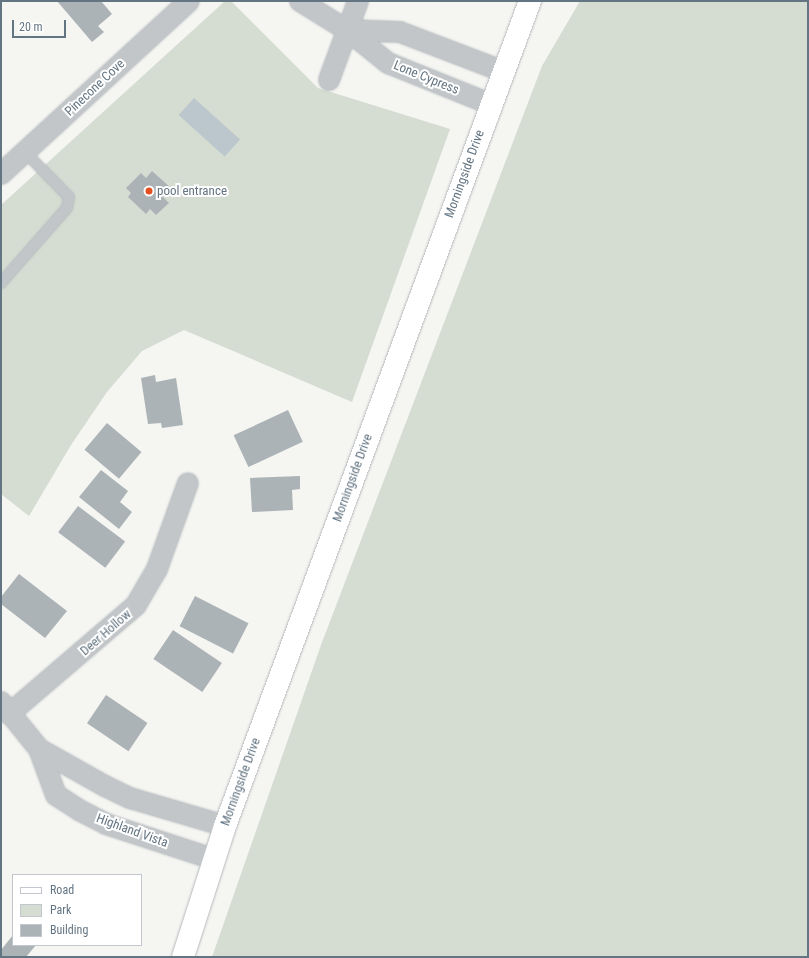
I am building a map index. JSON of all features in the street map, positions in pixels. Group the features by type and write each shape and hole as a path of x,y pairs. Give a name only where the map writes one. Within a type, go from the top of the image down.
{"street":[{"name":"Pinecone Cove","path":"1,174 189,1"},
{"name":"Lone Cypress","path":"300,1 347,30 388,63 490,104"},
{"path":"329,80 358,1"},
{"name":"Morningside Drive","path":"184,957 213,859 502,71 530,1"},
{"name":"Lone Cypress","path":"347,30 400,32 502,71"},
{"name":"Deer Hollow","path":"5,708 136,605 157,569 188,483"},
{"name":"Highland Vista","path":"5,708 40,749 130,798 225,826"},
{"name":"Highland Vista","path":"40,749 56,795 79,810 106,824 213,859"}],"lane":[{"path":"1,283 67,208 69,197 25,152"}],"green space":[{"path":"225,1 231,1 318,88 450,129 352,402 184,330 142,351 107,392 71,445 29,516 1,494 1,205"},
{"path":"580,1 808,1 808,957 212,957 321,645 542,66"}],"shaded area":[{"path":"194,98 240,139 225,157 179,115"}],"building":[{"path":"57,1 101,1 112,14 98,26 104,32 92,42"},
{"name":"pool entrance","path":"152,171 171,188 163,197 169,203 156,215 150,209 146,214 128,197 131,193 126,188 141,173 146,178"},
{"path":"155,375 156,382 176,378 183,425 162,428 161,423 148,424 141,378"},
{"path":"288,410 303,442 248,467 234,435"},
{"path":"107,423 141,452 119,479 85,450"},
{"path":"101,470 128,491 120,502 132,512 119,529 79,497"},
{"path":"300,476 300,489 292,490 293,510 252,512 250,478"},
{"path":"78,506 125,542 105,568 58,532"},
{"path":"19,574 67,611 45,638 1,604 1,597"},
{"path":"195,596 248,623 233,654 180,626"},
{"path":"173,630 222,663 202,692 153,659"},
{"path":"106,695 147,723 128,751 87,723"},
{"path":"12,936 12,946 35,946 26,957 1,957 1,950"}],"place":[{"name":"pool entrance","path":"149,191"}]}
